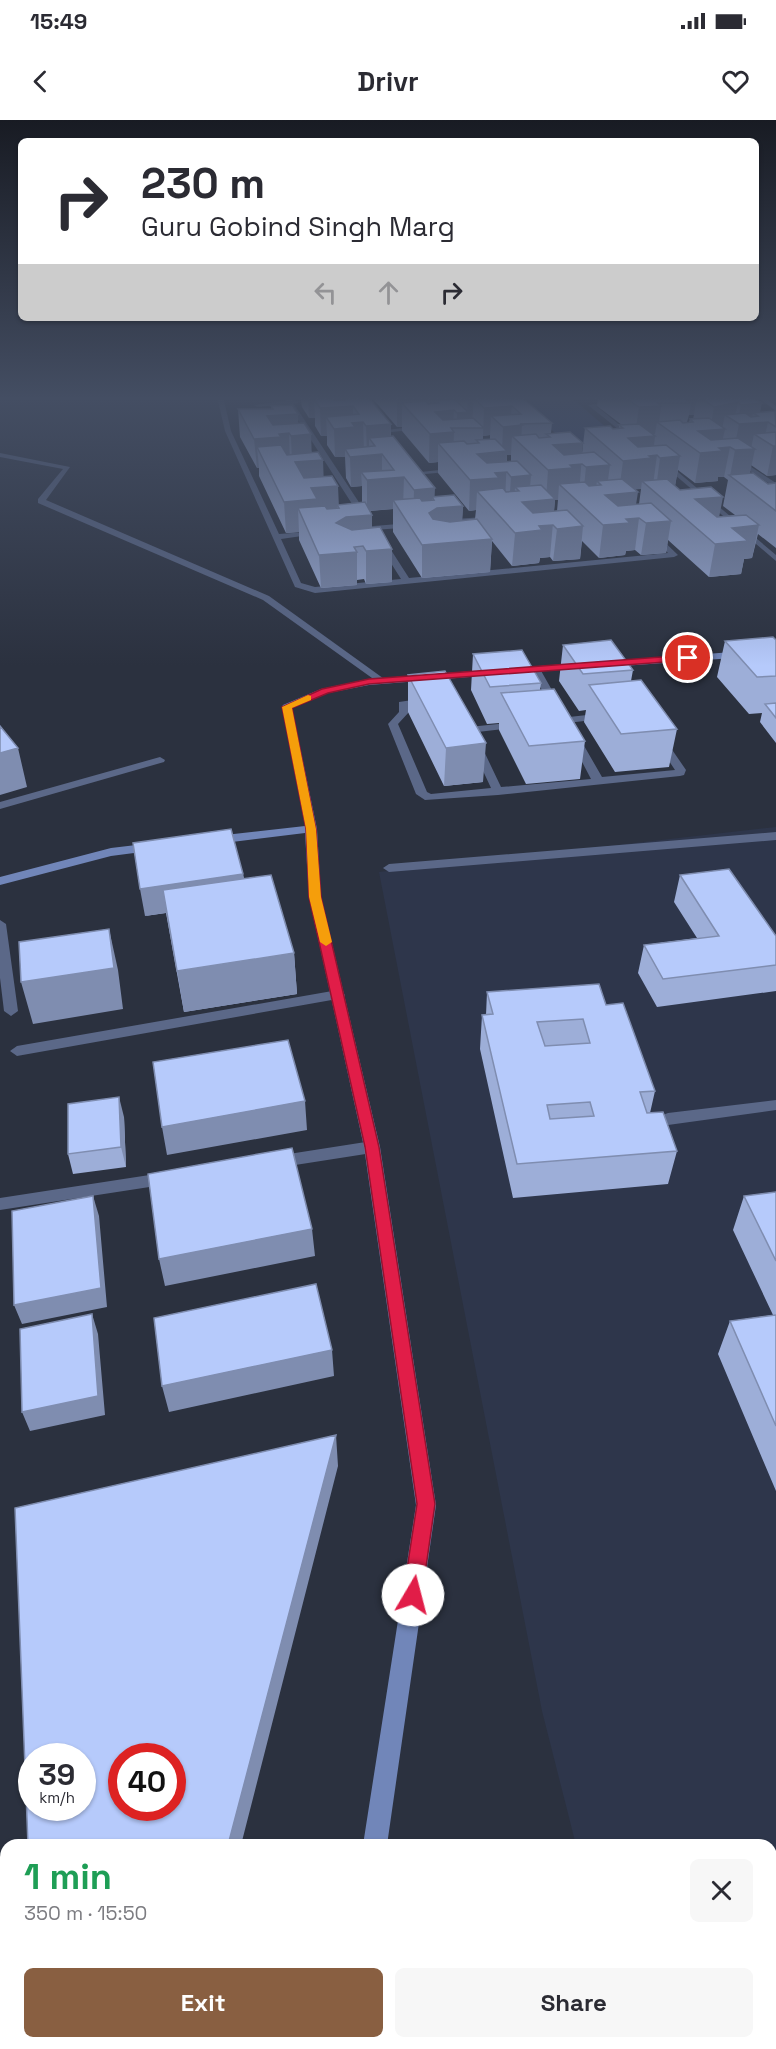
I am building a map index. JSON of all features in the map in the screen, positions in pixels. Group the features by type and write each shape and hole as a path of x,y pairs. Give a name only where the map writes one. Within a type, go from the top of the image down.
{"street":[{"path":"53,486 40,501 266,598 382,681"},
{"path":"251,486 298,585 315,590 407,582 495,569 674,555 649,530 640,531"},
{"path":"343,486 407,582"},
{"path":"690,486 776,559"},
{"path":"337,493 358,491"},
{"path":"764,494 776,492"},
{"path":"695,500 718,498"},
{"path":"448,513 461,529"},
{"path":"431,523 501,517"},
{"path":"351,530 419,524"},
{"path":"734,532 744,531"},
{"path":"276,537 329,532"},
{"path":"380,556 390,555"},
{"path":"376,1839 426,1504 372,1147 315,897 311,829 287,707 325,691 382,681 776,652"},
{"path":"536,669 598,782"},
{"path":"437,700 404,703 404,712 393,724 422,794 431,798 680,773 681,770 656,733"},
{"path":"540,723 615,715"},
{"path":"498,792 467,725 528,724"},
{"path":"0,806 160,760"},
{"path":"205,841 311,829"},
{"path":"389,868 776,836"},
{"path":"0,881 111,852 170,845"},
{"path":"0,924 11,1011"},
{"path":"16,1051 338,995"},
{"path":"668,1119 776,1105"},
{"path":"256,1165 372,1147"},
{"path":"0,1204 186,1176"}],"shaded area":[{"path":"776,827 776,1839 574,1839 542,1711 379,872"}],"building":[{"path":"276,486 338,486 311,488 317,499 284,502"},
{"path":"411,486 433,486 435,488 414,490"},
{"path":"542,486 555,499 522,502 533,513 567,510 583,526 557,529 553,525 539,526 542,530 515,533 477,491 503,488 506,492 519,491 515,487"},
{"path":"561,486 631,486 638,492 605,495 618,506 651,503 671,521 646,523 639,518 626,519 630,523 603,525"},
{"path":"648,486 675,486 680,490 711,487 723,497 695,499 717,517 746,515 759,525 732,528 748,541 715,544"},
{"path":"743,486 776,486 776,511"},
{"path":"454,495 463,506 437,508 429,513 433,519 450,522 477,519 492,539 422,545 393,500 420,498 422,501 434,500 432,497"},
{"path":"365,502 372,515 346,517 336,523 352,530 380,527 392,549 366,551 363,546 354,547 357,552 319,555 298,508 325,506 327,509 339,508 337,505"},
{"path":"773,637 776,640 776,676 757,677 725,641"},
{"path":"611,640 633,670 583,674 563,645"},
{"path":"522,650 541,683 490,687 473,654"},
{"path":"445,671 486,743 446,748 408,675"},
{"path":"641,680 677,729 621,734 589,685"},
{"path":"554,689 585,741 529,746 501,693"},
{"path":"776,703 776,718 765,704"},
{"path":"0,726 18,748 0,753"},
{"path":"231,829 243,874 140,889 133,843"},
{"path":"729,869 776,936 776,965 663,979 644,945 719,936 680,875"},
{"path":"271,875 294,953 177,971 163,890"},
{"path":"109,929 114,968 21,982 19,942"},
{"path":"599,984 606,1005 623,1003 655,1091 640,1092 647,1113 663,1112 677,1151 517,1164 482,1015 493,1014 487,992","holes":["583,1019 590,1043 545,1046 537,1022","590,1102 594,1116 550,1119 547,1105"]},
{"path":"288,1040 305,1101 162,1127 153,1062"},
{"path":"119,1097 121,1147 68,1154 68,1104"},
{"path":"292,1148 312,1229 159,1259 148,1174"},
{"path":"776,1192 776,1261 744,1196"},
{"path":"93,1196 101,1288 14,1305 12,1211"},
{"path":"316,1284 332,1350 162,1386 154,1318"},
{"path":"92,1314 98,1396 22,1412 20,1329"},
{"path":"776,1315 776,1426 730,1321"},
{"path":"336,1435 230,1839 28,1839 27,1821 96,1821 96,1743 24,1743 15,1508"}],"slow traffic":[{"path":"308,698 287,707 311,829 315,897 326,942"}],"route":[{"path":"413,1595 426,1504 372,1147 315,897 311,829 287,707 325,691 369,682 688,658"}]}
